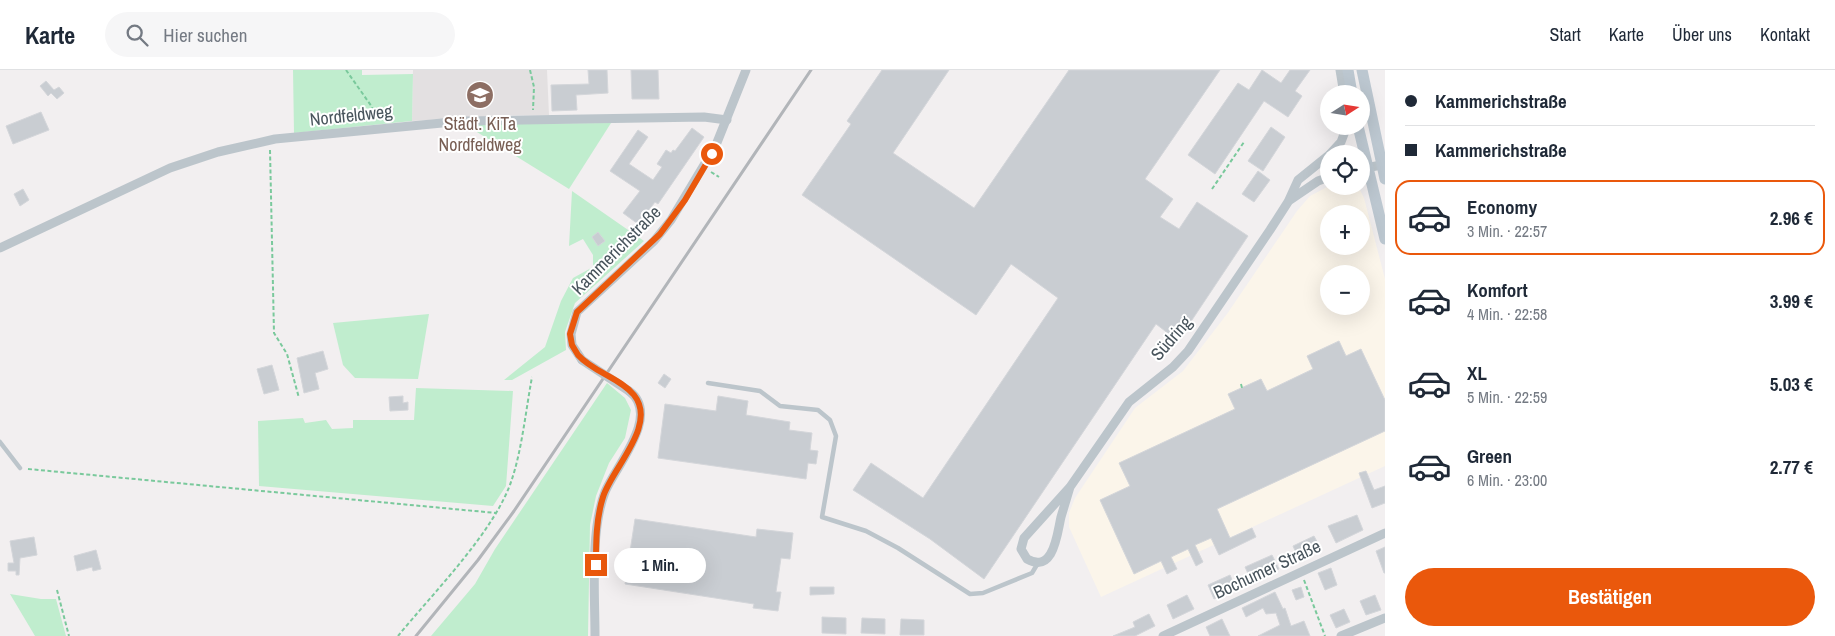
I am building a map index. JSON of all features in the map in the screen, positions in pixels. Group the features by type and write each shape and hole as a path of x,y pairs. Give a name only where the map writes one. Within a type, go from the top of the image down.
{"main road":[{"path":"1348,70 1350,85"},
{"path":"1362,70 1385,179"},
{"path":"1370,188 1385,239"}],"street":[{"name":"Kammerichstraße","path":"595,636 598,520 604,494 637,435 640,419 639,404 629,391 582,360 575,351 570,334 577,312 660,234 704,167 728,120 746,70"},
{"path":"1340,70 1342,85"},
{"name":"Nordfeldweg","path":"0,248 170,168 218,152 270,140 463,121 704,117 728,120"},
{"path":"1370,153 1378,151"},
{"name":"Südring","path":"1070,487 1054,549 1044,560 1038,563 1031,562 1022,555 1021,544 1070,487 1129,402 1173,367 1188,351 1288,202 1298,180 1320,162"},
{"name":"Südring","path":"1315,167 1320,165"},
{"path":"1370,167 1381,165"},
{"name":"Südring","path":"1288,202 1320,180"},
{"name":"Bochumer Straße","path":"1163,636 1176,633 1385,532"},
{"path":"1342,636 1385,618"}],"lane":[{"name":"Südring","path":"708,383 760,391 780,406 818,410 830,420 836,436 822,517 866,531 898,548 970,594 983,593 1032,573 1038,563"},
{"path":"0,442 20,468"}],"path":[{"path":"346,70 372,108 378,129"},
{"path":"530,70 534,87 532,120"},
{"path":"270,140 274,333 288,354 299,398"},
{"path":"1212,189 1244,142"},
{"path":"704,167 719,178"},
{"path":"398,636 476,542 496,513 512,479 532,377"},
{"path":"1241,384 1242,388"},
{"path":"20,468 496,513"},
{"path":"1301,572 1325,636"},
{"path":"58,590 69,636"}],"shaded area":[{"name":"Städt. KiTa Nordfeldweg","path":"413,70 547,70 549,115 505,115 412,121"},
{"path":"1320,191 1320,195 1362,195 1364,198 1366,205 1320,205 1320,255 1370,255 1370,221 1385,279 1385,466 1101,597 1069,527 1069,513 1075,498 1135,408 1183,371 1227,314 1297,211 1310,196"}],"green space":[{"path":"293,70 362,70 362,75 413,74 412,121 294,133"},
{"path":"611,123 569,189 464,124"},
{"path":"572,191 644,241 575,303 565,332 566,350 512,380 504,380 545,347 561,301 573,278 593,267 593,255 583,239 569,246"},
{"path":"429,314 418,379 355,378 343,365 333,323"},
{"path":"607,383 625,398 631,410 625,438 609,463 596,496 590,525 588,636 431,636 475,584 495,549"},
{"path":"416,388 513,391 506,486 493,506 259,486 258,421 303,418 305,423 326,420 332,429 353,428 353,420 414,420"},
{"path":"10,594 41,599 56,599 66,636 35,636"}],"building":[{"path":"588,70 607,70 608,93 576,95 577,110 552,111 551,85 589,84"},
{"path":"631,70 658,70 659,99 632,99"},
{"path":"882,70 949,70 893,153 974,208 1069,70 1220,70 1145,179 1173,199 1160,217 1179,229 1197,202 1248,236 1178,341 1156,324 984,579 930,539 853,490 871,463 923,498 1058,298 1011,264 976,315 802,195 851,124 847,121"},
{"path":"1262,70 1281,83 1290,70 1310,70 1295,91 1302,96 1288,117 1264,101 1215,174 1188,155 1238,83 1249,90"},
{"path":"46,81 54,90 59,87 64,93 57,99 51,93 48,96 40,86"},
{"path":"41,112 49,130 13,144 6,126"},
{"path":"1271,127 1285,137 1263,171 1248,161"},
{"path":"692,128 704,137 658,204 655,202 638,224 623,213 640,191 610,171 638,130 648,137 629,164 653,180 662,167 657,164 666,150 671,153 673,150 675,151"},
{"path":"1258,171 1270,180 1254,202 1242,194"},
{"path":"23,189 29,200 20,206 14,194"},
{"path":"598,232 605,241 598,246 592,237"},
{"path":"1339,341 1346,356 1361,349 1385,400 1385,431 1217,509 1230,538 1252,528 1256,537 1219,555 1211,538 1195,545 1203,562 1196,566 1188,549 1171,557 1177,569 1167,574 1161,561 1134,574 1100,500 1130,486 1119,463 1235,409 1228,394 1261,379 1267,391 1313,369 1307,356"},
{"path":"323,351 328,369 315,373 319,389 304,393 297,358"},
{"path":"272,365 279,390 264,394 257,369"},
{"path":"664,374 671,379 665,388 658,383"},
{"path":"403,396 403,403 408,402 408,410 390,411 389,397"},
{"path":"718,396 748,401 746,415 790,422 789,430 812,433 810,450 818,451 816,464 808,463 806,479 658,458 665,404 716,411"},
{"path":"1366,471 1374,490 1385,486 1385,503 1372,508 1359,473"},
{"path":"1357,515 1363,530 1336,543 1328,526"},
{"path":"635,519 756,537 757,529 793,533 790,559 781,558 776,592 781,592 778,611 753,608 754,604 625,584"},
{"path":"1314,536 1321,549 1299,560 1293,546"},
{"path":"34,537 37,555 20,558 19,575 16,575 16,571 8,571 8,563 14,563 10,541"},
{"path":"1385,547 1385,573 1384,573 1376,551"},
{"path":"96,550 101,569 93,571 92,567 77,571 74,556"},
{"path":"1272,555 1279,569 1252,582 1245,567"},
{"path":"1331,568 1337,585 1325,590 1318,573"},
{"path":"1230,575 1236,589 1214,599 1208,585"},
{"path":"810,587 834,587 834,594 810,595"},
{"path":"1301,587 1304,597 1296,600 1292,590"},
{"path":"1275,592 1283,609 1285,608 1291,626 1304,621 1310,636 1258,636 1280,625 1276,613 1266,614 1263,608 1246,617 1242,608"},
{"path":"1187,595 1194,609 1173,619 1167,605"},
{"path":"1375,595 1381,610 1366,615 1360,601"},
{"path":"1344,609 1350,622 1336,628 1330,615"},
{"path":"1149,614 1155,626 1135,636 1113,636 1135,627 1133,622"},
{"path":"822,617 846,618 846,634 822,633"},
{"path":"862,618 885,619 885,634 861,633"},
{"path":"901,619 924,620 924,635 900,635"},
{"path":"1222,619 1230,636 1210,636 1206,627"}],"railway":[{"path":"416,636 478,560 514,511 811,70"}],"place":[{"name":"Städt. KiTa Nordfeldweg","path":"480,95"}],"route":[{"path":"596,565 596,532 604,494 614,472 637,435 640,412 639,404 632,394 582,360 572,345 570,334 577,312 660,234 685,200 712,154"}]}
